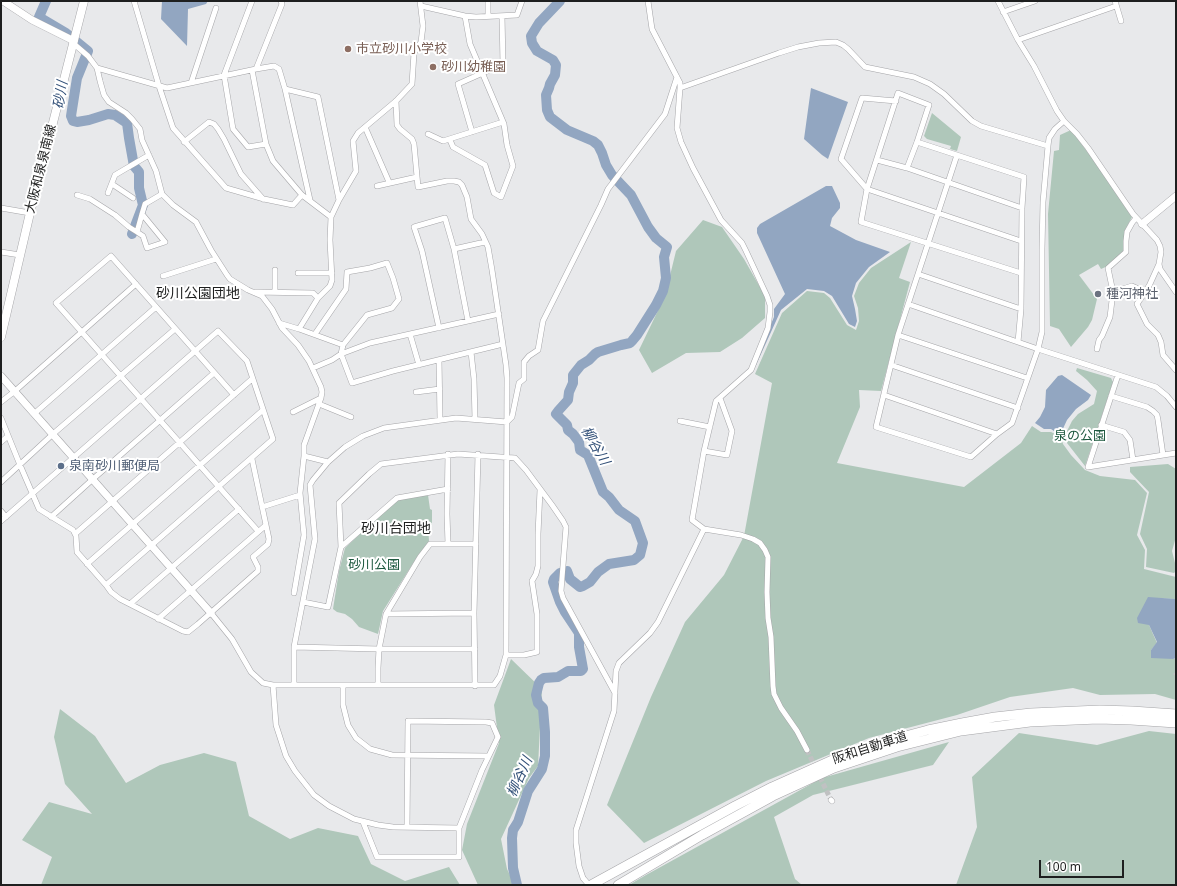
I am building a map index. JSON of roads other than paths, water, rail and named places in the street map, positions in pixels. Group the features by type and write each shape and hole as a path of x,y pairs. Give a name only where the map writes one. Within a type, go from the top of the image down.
{"highway":[{"name":"阪和自動車道","path":"590,885 735,806 800,774 863,749 921,732 975,720 1031,713 1100,710 1176,714"},
{"name":"阪和自動車道","path":"618,885 733,817 773,796 834,768 897,747 961,732 1030,722 1098,719 1176,723"}],"main road":[{"name":"大阪和泉泉南線","path":"1,337 30,213 84,1"}],"street":[{"path":"3,1 32,20 74,42 88,56 97,68 104,95 109,102 126,113 140,129 142,140 156,171 162,194 173,205 196,222 216,259 230,279 248,290 262,296 272,309 286,334 298,345 313,368 322,392 304,445 300,495 304,535 294,593"},
{"path":"134,1 173,128 184,142 226,188 264,199 293,205 302,195"},
{"path":"252,1 224,75 233,129 248,147 266,144"},
{"path":"281,1 282,4 254,69 266,144 272,161 302,195 331,217"},
{"path":"488,1 488,16"},
{"path":"299,329 318,298 330,286 332,280 330,240 331,217 356,171 353,141 358,133 396,101 412,84 414,53 421,42 423,26 421,4 465,16 476,17 517,15 522,1"},
{"path":"648,1 652,29 680,83 677,128 681,142 721,220 742,243 767,296 770,306 768,328 751,370 716,401 704,451 692,520 704,529 741,535 753,539 760,543 765,550 768,557 767,605 771,637 774,694 807,750"},
{"path":"998,1 1057,111 1088,148 1136,218 1157,240 1160,246 1161,252 1159,264 1149,286 1137,304 1148,324 1158,335 1164,355 1176,370"},
{"path":"1003,12 1035,1"},
{"path":"1018,40 1116,4 1121,21"},
{"path":"191,83 216,8"},
{"path":"450,140 453,147 485,165 494,193 501,197 513,166 503,122 470,44 465,16"},
{"path":"472,132 458,84 503,64 502,16"},
{"path":"680,88 798,47 825,42 836,42 848,49 865,67 914,77 930,84 944,94 972,121 981,126 1048,146"},
{"path":"97,68 167,88 254,69 274,66 279,69 285,89 310,200"},
{"path":"508,422 512,417 519,383 524,379 524,362 529,356 538,350 543,321 608,189 665,114 677,77"},
{"path":"285,89 318,97 339,200"},
{"path":"907,168 929,105 898,93 867,188 861,222 1021,273"},
{"path":"896,101 862,98 841,159 867,188 1021,242"},
{"path":"1,376 211,613 232,639 251,672 263,683 273,685 494,685 500,676 506,655 508,422 507,378 491,262 488,247 482,234 471,219 467,197 462,185 454,181 447,181 418,187 414,144 412,139 400,129 398,125 396,101"},
{"path":"957,155 898,335 876,427 971,457 1012,423 1038,349 1042,332 1043,202 1048,146 1049,138 1055,129 1064,121"},
{"path":"184,142 209,122 214,124 224,138 241,174 264,199"},
{"path":"428,134 443,141 450,140 503,122"},
{"path":"365,127 389,182"},
{"path":"917,142 1024,177 1021,242 1021,309 1018,342"},
{"path":"108,193 115,175 149,155"},
{"path":"877,160 907,168 1022,208"},
{"path":"377,186 389,182 417,177"},
{"path":"112,184 133,198"},
{"path":"137,232 145,204 162,194"},
{"path":"78,195 90,200 115,215 143,236 146,248 165,242 142,214"},
{"path":"1142,224 1176,196"},
{"path":"1,208 30,213"},
{"path":"439,328 422,251 414,227 445,218 454,249 468,321"},
{"path":"1096,350 1110,317 1113,292 1108,268 1126,252 1127,232 1136,218"},
{"path":"454,249 485,242"},
{"path":"1,252 20,255"},
{"path":"234,395 111,256 56,303 258,531"},
{"path":"163,276 216,259"},
{"path":"315,334 346,289 347,272 387,263 399,299 392,308 367,315 343,345 341,354 352,383 393,371 503,344"},
{"path":"1159,264 1165,278 1176,292"},
{"path":"275,270 275,292"},
{"path":"298,273 332,273"},
{"path":"918,274 1021,309"},
{"path":"1,402 15,392 136,284"},
{"path":"1113,292 1132,286 1145,292"},
{"path":"252,292 313,293 318,298"},
{"path":"908,304 1038,349 1067,356 1156,387 1167,396 1176,407"},
{"path":"34,413 156,307"},
{"path":"313,368 332,360 341,354 370,343 499,314"},
{"path":"279,323 315,334 343,345"},
{"path":"1,482 53,434 175,329"},
{"path":"1,521 218,331 247,362 273,439 106,586"},
{"path":"410,334 418,365"},
{"path":"898,335 1027,378"},
{"path":"471,352 474,379 474,419"},
{"path":"439,360 440,420"},
{"path":"891,364 1018,408"},
{"path":"51,517 214,373"},
{"path":"1118,375 1088,467 1176,452"},
{"path":"75,534 252,379"},
{"path":"416,392 440,389"},
{"path":"884,395 997,434"},
{"path":"1111,396 1147,407 1157,415 1163,455"},
{"path":"293,412 321,398"},
{"path":"704,451 727,455 732,431 720,398"},
{"path":"319,404 351,417"},
{"path":"87,564 132,523 263,410"},
{"path":"1,418 39,509 73,530 75,534 77,552 111,592 158,619 188,632 258,571 258,566 254,557 268,544 269,539 252,459"},
{"path":"294,684 294,647 315,539 310,485 313,480 328,462 345,447 363,436 384,428 456,418 508,422"},
{"path":"680,421 710,427"},
{"path":"1102,425 1124,432 1130,440 1133,460"},
{"path":"1,442 8,436"},
{"path":"302,602 328,607 341,547 339,503 381,464 448,454 478,454 508,456 515,458 526,470 566,527 561,591 563,598 615,693"},
{"path":"448,454 448,544"},
{"path":"475,686 474,614 478,454"},
{"path":"304,456 328,462"},
{"path":"341,547 397,498 448,489"},
{"path":"506,655 524,655 537,652 537,614 532,581 538,566 540,490"},
{"path":"262,507 300,495"},
{"path":"130,604 239,509"},
{"path":"1,511 6,517"},
{"path":"158,619 266,524"},
{"path":"590,885 583,878 579,866 576,830 606,740 614,711 616,671 619,663 650,633 658,622 704,529"},
{"path":"378,685 379,649 386,614 430,544 476,544"},
{"path":"386,614 474,614"},
{"path":"294,647 475,649"},
{"path":"273,685 276,725 286,756 295,771 314,795 329,806 363,822 393,827 459,828"},
{"path":"343,685 343,705 348,725 356,738 365,746 378,752 392,755 488,756"},
{"path":"363,822 377,857 459,857 459,828 488,756 498,737 492,723 408,721 407,827"}],"water":[{"path":"162,1 208,1 206,4 188,9 187,46 161,19"},
{"path":"811,88 848,102 828,159 804,139"},
{"path":"826,186 832,186 840,203 840,208 832,218 830,226 856,240 890,252 869,267 856,283 852,296 857,321 855,327 849,324 832,296 824,291 807,289 781,310 756,365 754,364 774,317 774,309 785,294 757,233 757,228 760,224"},
{"path":"1062,375 1091,395 1088,400 1076,409 1067,420 1060,435 1051,429 1044,429 1035,423 1045,407 1046,390 1058,376"},
{"path":"1148,597 1176,599 1176,658 1151,658 1151,650 1157,642 1149,625 1138,623 1137,618"}],"waterway":[{"name":"砂川","path":"46,1 39,17 66,33 88,51 77,78 71,116 73,121 77,122 89,120 108,114 115,115 127,123 134,166 139,172 139,188 143,205 132,234"},
{"name":"柳谷川","path":"517,885 513,868 513,830 518,822 528,791 542,769 545,756 543,708 538,703 536,695 539,683 544,678 558,677 568,671 581,671 583,669 579,647 579,633 560,602 553,582 554,579 560,573 567,571 570,579 580,587 583,586 590,582 598,572 609,564 634,560 640,555 643,543 635,521 619,510 603,492 588,455 580,450 579,442 568,430 567,425 556,414 568,400 569,392 573,383 573,375 581,365 598,352 630,343 637,335 656,305 663,291 666,278 664,257 667,247 656,238 648,227 631,195 612,175 606,165 598,145 593,141 567,130 550,117 547,110 546,95 555,75 556,65 553,60 537,51 532,43 531,36 539,23 560,1"}],"tunnel":[{"path":"807,750 831,800"}],"place":[{"name":"市立砂川小学校","path":"348,49"},
{"name":"砂川幼稚園","path":"433,67"},
{"name":"種河神社","path":"1098,294"},
{"name":"泉南砂川郵便局","path":"61,466"}],"district":[{"name":"砂川公園団地","path":"198,294"},
{"name":"砂川台団地","path":"396,529"}],"park label":[{"name":"泉の公園","path":"1080,436"},
{"name":"砂川公園","path":"374,565"}]}
